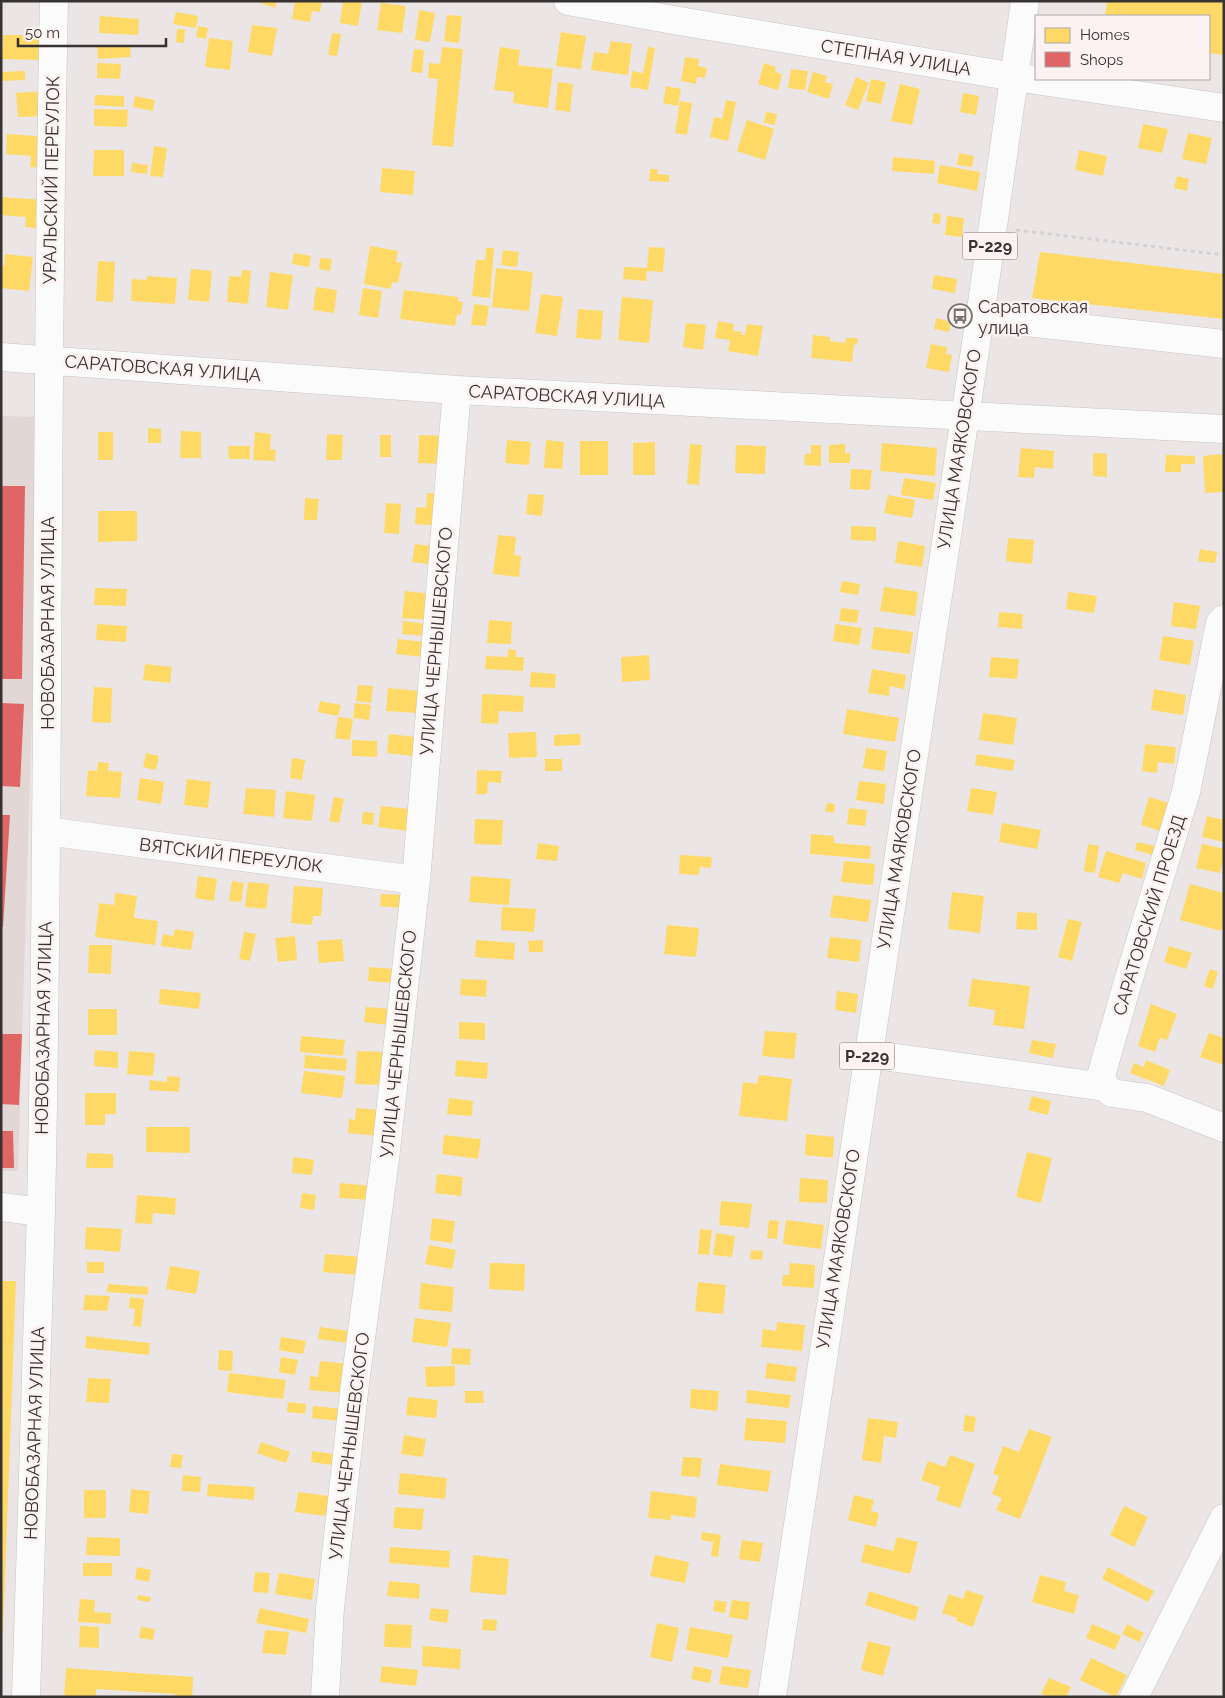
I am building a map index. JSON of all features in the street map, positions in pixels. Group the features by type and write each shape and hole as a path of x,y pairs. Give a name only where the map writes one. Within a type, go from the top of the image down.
{"street":[{"name":"УРАЛЬСКИЙ ПЕРЕУЛОК","path":"48,360 54,1"},
{"name":"СТЕПНАЯ УЛИЦА","path":"568,1 680,11 1035,80"},
{"name":"УЛИЦА МАЯКОВСКОГО","path":"772,1697 980,317 1025,1"},
{"name":"СТЕПНАЯ УЛИЦА","path":"1035,80 1224,108"},
{"path":"980,317 1224,344"},
{"name":"САРАТОВСКАЯ УЛИЦА","path":"1,357 458,390 1224,429"},
{"name":"НОВОБАЗАРНАЯ УЛИЦА","path":"26,1697 41,1212 46,831 48,360"},
{"name":"УЛИЦА ЧЕРНЫШЕВСКОГО","path":"326,1697 332,1588 355,1383 385,1159 416,880 458,390"},
{"name":"САРАТОВСКИЙ ПРОЕЗД","path":"1105,1086 1102,1076 1129,978 1186,792 1220,623 1224,619"},
{"name":"ВЯТСКИЙ ПЕРЕУЛОК","path":"46,831 416,880"},
{"path":"868,1054 1105,1086 1112,1093 1147,1098 1224,1128"},
{"path":"1,1207 41,1212"},
{"path":"1134,1697 1224,1518"}],"path":[{"path":"993,227 1224,255"}],"shaded area":[{"path":"1,416 41,417 18,1171 1,1171"}],"building: Homes":[{"path":"255,1 277,1 275,8"},
{"path":"295,1 322,1 320,12 312,11 310,22 292,19"},
{"path":"343,1 362,1 358,26 340,23"},
{"path":"1107,1 1208,1 1224,3 1224,55 1210,53 1210,15 1105,15"},
{"path":"381,3 406,6 402,33 377,30"},
{"path":"419,10 435,13 430,42 415,40"},
{"path":"176,12 198,16 196,28 173,24"},
{"path":"447,15 462,16 459,43 444,41"},
{"path":"100,16 139,19 138,35 99,33"},
{"path":"252,25 277,28 272,56 248,52"},
{"path":"198,26 208,28 206,39 196,37"},
{"path":"177,29 185,29 184,43 176,42"},
{"path":"561,32 586,36 581,69 556,66"},
{"path":"332,33 341,34 337,56 328,55"},
{"path":"3,35 41,35 40,60 2,59"},
{"path":"209,38 233,41 230,70 205,67"},
{"path":"611,41 632,44 628,75 591,70 594,52 608,54"},
{"path":"130,45 131,57 98,59 97,47"},
{"path":"442,47 463,49 453,147 432,145 438,79 428,78 429,63 440,64"},
{"path":"500,47 520,50 518,65 553,69 548,108 513,103 514,92 494,90"},
{"path":"648,47 655,48 648,90 630,87 632,71 643,73"},
{"path":"414,49 424,50 422,73 411,72"},
{"path":"685,57 699,59 698,66 707,68 705,78 697,77 696,84 681,81"},
{"path":"97,63 121,64 120,79 97,78"},
{"path":"764,63 776,67 775,72 782,74 778,90 758,84"},
{"path":"791,69 808,71 805,90 788,88"},
{"path":"25,71 25,80 1,81 1,72"},
{"path":"813,72 827,76 825,82 833,84 829,99 807,92"},
{"path":"856,77 869,83 858,110 845,105"},
{"path":"871,79 886,82 881,104 866,101"},
{"path":"558,82 573,84 570,112 555,110"},
{"path":"900,84 920,89 912,125 891,121"},
{"path":"666,86 681,89 678,106 663,103"},
{"path":"45,91 46,116 18,117 16,93"},
{"path":"963,93 979,96 976,115 960,112"},
{"path":"95,95 124,96 124,107 94,105"},
{"path":"135,96 155,100 153,111 133,107"},
{"path":"726,100 736,102 728,141 710,137 714,117 722,119"},
{"path":"680,101 692,103 687,135 675,133"},
{"path":"94,109 128,110 127,127 94,126"},
{"path":"766,112 777,114 775,125 764,123"},
{"path":"747,120 774,129 765,160 737,151"},
{"path":"1143,124 1168,129 1162,153 1138,148"},
{"path":"1188,133 1212,138 1206,164 1182,159"},
{"path":"7,134 49,137 47,168 30,167 31,156 6,154"},
{"path":"154,146 167,148 163,177 150,176"},
{"path":"94,150 124,150 124,176 93,176"},
{"path":"1079,150 1107,156 1103,176 1075,170"},
{"path":"959,153 974,156 972,167 957,165"},
{"path":"893,157 935,161 934,174 892,171"},
{"path":"132,163 148,165 147,174 131,172"},
{"path":"940,165 980,172 977,191 937,183"},
{"path":"382,168 415,171 413,195 380,192"},
{"path":"650,169 658,169 657,174 669,175 669,182 649,181"},
{"path":"1177,176 1189,179 1187,191 1174,188"},
{"path":"1,197 43,200 41,229 25,227 26,217 1,215"},
{"path":"934,213 941,214 940,224 932,223"},
{"path":"947,216 964,218 962,237 945,235"},
{"path":"370,246 398,251 396,262 402,263 398,283 392,282 391,289 364,284"},
{"path":"649,247 665,248 663,272 647,271 646,281 623,279 624,267 647,268"},
{"path":"486,248 494,248 490,298 472,296 476,260 485,260"},
{"path":"503,250 519,252 517,267 501,265"},
{"path":"1040,252 1224,274 1224,319 1032,298"},
{"path":"294,253 311,256 309,267 292,264"},
{"path":"5,254 33,257 29,291 1,288 1,266 4,266"},
{"path":"320,258 332,259 330,271 319,269"},
{"path":"98,261 115,262 113,302 96,301"},
{"path":"496,268 533,272 529,311 492,307"},
{"path":"191,269 212,271 209,302 188,300"},
{"path":"242,270 251,271 248,304 227,302 229,276 241,277"},
{"path":"270,272 293,275 288,310 266,307"},
{"path":"934,275 957,279 955,293 932,289"},
{"path":"147,276 177,278 175,304 131,301 132,279 147,280"},
{"path":"316,287 337,290 334,313 313,310"},
{"path":"363,288 382,291 378,318 359,315"},
{"path":"404,290 458,297 458,301 463,302 461,315 457,314 455,326 400,319"},
{"path":"541,294 563,297 557,336 535,333"},
{"path":"622,297 653,300 649,343 618,340"},
{"path":"474,304 489,306 486,326 471,325"},
{"path":"578,309 603,311 601,340 576,338"},
{"path":"936,318 951,322 949,332 934,329"},
{"path":"718,321 734,324 733,331 742,332 741,335 745,335 747,324 763,326 758,356 728,351 730,340 715,338"},
{"path":"686,323 706,325 703,350 683,347"},
{"path":"813,335 830,337 830,341 845,343 846,338 858,338 857,345 854,344 852,362 811,358"},
{"path":"931,344 947,347 946,354 952,355 949,372 926,368"},
{"path":"148,428 161,429 161,443 148,443"},
{"path":"181,431 201,432 201,458 180,458"},
{"path":"98,432 113,432 113,460 98,460"},
{"path":"255,432 271,434 270,449 276,450 275,461 253,460"},
{"path":"327,434 343,435 342,460 326,460"},
{"path":"380,435 391,435 391,457 380,457"},
{"path":"419,435 447,436 446,464 418,463"},
{"path":"507,440 531,442 529,465 505,463"},
{"path":"546,440 564,442 562,469 544,468"},
{"path":"580,441 608,441 608,475 580,475"},
{"path":"655,442 655,475 633,475 633,443"},
{"path":"882,443 937,448 935,476 880,471"},
{"path":"690,444 702,445 699,485 687,484"},
{"path":"845,444 845,453 850,453 850,463 829,463 829,445"},
{"path":"736,445 766,446 765,474 735,473"},
{"path":"811,445 821,445 821,466 804,465 805,454 811,454"},
{"path":"228,446 250,446 250,459 229,459"},
{"path":"1021,448 1054,451 1053,469 1035,467 1034,478 1018,477"},
{"path":"1093,453 1107,454 1107,477 1093,476"},
{"path":"1224,454 1224,492 1205,493 1203,456"},
{"path":"1166,455 1195,456 1195,464 1181,464 1181,472 1165,472"},
{"path":"851,469 872,470 870,490 850,489"},
{"path":"904,478 936,483 933,500 901,495"},
{"path":"427,493 445,494 443,526 415,524 416,507 426,508"},
{"path":"528,494 544,495 542,516 526,514"},
{"path":"888,495 915,500 912,518 884,513"},
{"path":"305,498 319,499 317,520 304,520"},
{"path":"386,503 401,504 399,534 384,533"},
{"path":"98,511 137,511 137,541 98,542"},
{"path":"851,526 876,527 876,541 851,540"},
{"path":"498,535 516,537 514,555 521,556 519,577 493,574"},
{"path":"1008,538 1034,540 1032,564 1006,561"},
{"path":"898,541 925,546 922,567 895,563"},
{"path":"415,544 440,547 437,565 412,562"},
{"path":"1200,549 1217,552 1215,563 1198,561"},
{"path":"842,581 860,584 858,595 840,592"},
{"path":"884,587 918,592 915,616 880,611"},
{"path":"95,588 127,589 126,606 94,605"},
{"path":"405,591 432,594 429,620 402,618"},
{"path":"1068,592 1097,596 1094,613 1066,609"},
{"path":"1174,602 1200,606 1196,629 1171,626"},
{"path":"841,608 859,610 857,623 839,621"},
{"path":"999,612 1023,614 1022,629 998,627"},
{"path":"489,620 512,622 511,644 487,643"},
{"path":"403,621 427,624 426,636 402,634"},
{"path":"97,624 127,626 126,642 96,640"},
{"path":"835,624 862,628 859,645 833,641"},
{"path":"874,627 913,632 910,654 871,649"},
{"path":"1163,636 1194,641 1190,665 1159,660"},
{"path":"398,639 425,642 423,657 396,654"},
{"path":"508,649 516,650 516,657 524,657 523,671 485,669 486,656 508,657"},
{"path":"649,655 650,680 622,682 621,657"},
{"path":"991,657 1019,659 1017,679 989,677"},
{"path":"145,664 172,667 170,683 143,680"},
{"path":"872,669 906,675 904,689 890,686 889,696 868,693"},
{"path":"531,672 556,674 555,688 530,687"},
{"path":"358,685 373,686 371,703 356,701"},
{"path":"94,687 112,688 111,723 92,722"},
{"path":"388,688 419,691 417,713 386,711"},
{"path":"1154,689 1186,695 1183,715 1151,710"},
{"path":"482,694 524,696 523,712 499,711 498,724 481,723"},
{"path":"320,701 341,705 338,716 318,712"},
{"path":"355,703 371,705 369,720 353,718"},
{"path":"847,709 899,718 895,742 843,734"},
{"path":"983,713 1017,718 1013,745 979,740"},
{"path":"338,717 353,719 350,740 335,738"},
{"path":"536,732 537,757 509,758 508,733"},
{"path":"389,734 415,737 413,756 387,753"},
{"path":"580,734 581,745 554,746 554,735"},
{"path":"352,740 377,741 377,757 352,756"},
{"path":"1145,744 1176,747 1174,764 1158,762 1157,773 1142,771"},
{"path":"866,748 887,751 884,771 863,768"},
{"path":"146,753 159,756 156,770 143,767"},
{"path":"977,754 1015,760 1013,771 975,765"},
{"path":"292,758 305,760 302,780 290,778"},
{"path":"545,759 562,759 562,771 545,771"},
{"path":"98,762 109,763 108,771 122,772 120,798 86,796 88,770 97,771"},
{"path":"477,770 502,771 501,783 488,782 487,794 476,794"},
{"path":"140,778 164,782 161,804 137,800"},
{"path":"187,779 211,782 208,808 184,805"},
{"path":"859,781 886,784 884,804 856,800"},
{"path":"246,788 276,790 274,817 243,814"},
{"path":"971,788 997,792 993,815 967,811"},
{"path":"286,791 315,795 312,821 283,818"},
{"path":"334,797 344,799 339,823 329,821"},
{"path":"1149,797 1175,805 1161,831 1141,825"},
{"path":"827,803 835,804 834,813 825,811"},
{"path":"381,806 410,809 408,831 378,827"},
{"path":"849,808 867,810 865,826 847,824"},
{"path":"363,812 374,813 373,825 362,824"},
{"path":"1207,816 1224,820 1224,842 1202,837"},
{"path":"475,819 503,820 502,845 474,844"},
{"path":"1002,823 1041,830 1037,849 999,842"},
{"path":"811,834 834,836 834,843 871,846 870,859 810,854"},
{"path":"1137,842 1155,846 1153,855 1135,850"},
{"path":"538,843 559,846 557,861 536,859"},
{"path":"1088,844 1099,846 1095,873 1084,871"},
{"path":"1202,844 1224,849 1220,873 1196,868"},
{"path":"1106,851 1146,863 1142,879 1123,873 1119,883 1098,877"},
{"path":"680,855 712,857 711,868 700,867 699,875 679,874"},
{"path":"844,861 875,864 873,885 841,882"},
{"path":"198,876 217,879 214,901 195,898"},
{"path":"471,876 511,879 509,905 469,902"},
{"path":"232,881 244,883 241,902 229,901"},
{"path":"248,882 269,884 266,909 245,907"},
{"path":"1190,884 1224,893 1224,922 1221,931 1180,920"},
{"path":"294,886 323,888 321,916 313,916 312,925 291,923"},
{"path":"952,892 984,896 980,933 948,929"},
{"path":"115,893 137,896 134,918 158,921 155,945 95,937 99,903 114,905"},
{"path":"381,894 403,895 402,908 380,906"},
{"path":"833,895 871,900 868,922 830,917"},
{"path":"502,907 536,909 534,932 501,930"},
{"path":"1017,912 1037,913 1037,930 1016,929"},
{"path":"1068,919 1082,922 1072,961 1058,957"},
{"path":"667,925 699,928 696,957 664,954"},
{"path":"175,929 194,932 191,950 161,946 163,934 173,936"},
{"path":"244,932 256,934 250,961 239,959"},
{"path":"295,936 297,960 278,962 275,938"},
{"path":"830,937 861,940 859,962 827,958"},
{"path":"342,939 344,961 319,963 317,941"},
{"path":"476,940 515,943 514,960 475,957"},
{"path":"543,940 543,952 529,952 528,941"},
{"path":"89,945 112,945 111,974 88,973"},
{"path":"1169,946 1192,953 1186,969 1164,962"},
{"path":"369,967 395,969 394,983 368,981"},
{"path":"1210,969 1218,972 1213,989 1204,986"},
{"path":"461,979 487,980 486,997 460,995"},
{"path":"972,979 1030,986 1024,1029 993,1025 995,1010 968,1006"},
{"path":"160,989 201,993 199,1009 159,1004"},
{"path":"837,991 858,994 856,1013 835,1010"},
{"path":"1151,1004 1177,1014 1167,1040 1160,1038 1155,1052 1138,1046"},
{"path":"366,1007 390,1009 389,1025 364,1022"},
{"path":"88,1009 117,1009 117,1035 88,1035"},
{"path":"459,1022 485,1023 485,1040 459,1039"},
{"path":"765,1031 797,1033 794,1059 762,1056"},
{"path":"1209,1033 1224,1038 1224,1065 1200,1057"},
{"path":"301,1036 345,1040 343,1056 300,1052"},
{"path":"1032,1040 1056,1044 1053,1058 1029,1053"},
{"path":"95,1050 118,1052 118,1068 94,1066"},
{"path":"129,1051 155,1053 153,1076 127,1074"},
{"path":"357,1051 386,1052 384,1085 355,1084"},
{"path":"305,1055 347,1059 346,1071 304,1068"},
{"path":"456,1060 488,1063 487,1079 455,1076"},
{"path":"1146,1060 1170,1070 1164,1086 1130,1073 1134,1063 1144,1067"},
{"path":"304,1071 345,1076 342,1098 301,1093"},
{"path":"759,1075 792,1079 787,1121 739,1116 743,1082 757,1084"},
{"path":"167,1076 180,1077 179,1092 149,1090 150,1080 167,1082"},
{"path":"85,1093 116,1093 116,1114 105,1114 105,1125 85,1125"},
{"path":"1032,1096 1051,1101 1048,1115 1028,1110"},
{"path":"449,1098 473,1101 472,1116 447,1114"},
{"path":"356,1108 381,1110 379,1136 348,1133 349,1119 355,1120"},
{"path":"146,1127 190,1127 190,1153 146,1152"},
{"path":"806,1134 834,1137 833,1158 805,1155"},
{"path":"444,1135 481,1139 478,1159 442,1154"},
{"path":"1027,1152 1052,1158 1041,1203 1016,1197"},
{"path":"87,1153 113,1154 113,1168 86,1168"},
{"path":"293,1157 314,1160 312,1175 292,1173"},
{"path":"437,1174 463,1177 461,1196 435,1193"},
{"path":"800,1178 828,1180 827,1203 799,1202"},
{"path":"340,1183 372,1186 371,1200 339,1198"},
{"path":"302,1193 316,1195 314,1210 300,1208"},
{"path":"137,1195 176,1198 175,1215 153,1213 152,1224 135,1223"},
{"path":"721,1201 752,1204 749,1228 719,1225"},
{"path":"432,1218 455,1221 452,1243 430,1240"},
{"path":"769,1220 779,1221 777,1239 767,1238"},
{"path":"786,1220 824,1225 821,1249 783,1244"},
{"path":"86,1227 122,1229 120,1252 85,1249"},
{"path":"700,1229 712,1230 709,1255 698,1254"},
{"path":"716,1233 735,1236 732,1257 713,1255"},
{"path":"429,1245 456,1250 452,1269 425,1264"},
{"path":"751,1250 763,1251 762,1260 750,1259"},
{"path":"325,1254 361,1257 359,1275 323,1272"},
{"path":"87,1262 104,1262 104,1273 87,1273"},
{"path":"490,1263 525,1264 524,1291 489,1289"},
{"path":"790,1263 815,1265 814,1288 782,1286 783,1275 789,1275"},
{"path":"170,1266 200,1271 196,1294 166,1289"},
{"path":"1,1281 16,1281 3,1632 1,1632"},
{"path":"698,1282 726,1285 723,1314 695,1311"},
{"path":"421,1283 454,1287 452,1312 419,1309"},
{"path":"108,1284 148,1287 148,1295 107,1292"},
{"path":"85,1295 110,1296 107,1311 83,1310"},
{"path":"130,1297 144,1299 141,1327 133,1326 135,1309 129,1308"},
{"path":"415,1318 451,1323 447,1347 412,1342"},
{"path":"777,1322 805,1325 802,1351 761,1347 763,1329 776,1331"},
{"path":"320,1327 350,1331 349,1343 318,1339"},
{"path":"86,1336 150,1343 149,1355 85,1348"},
{"path":"281,1337 306,1341 303,1354 279,1350"},
{"path":"452,1348 471,1349 470,1365 451,1364"},
{"path":"219,1350 233,1351 232,1371 218,1370"},
{"path":"281,1357 298,1360 295,1375 279,1372"},
{"path":"320,1361 348,1364 344,1393 309,1390 310,1376 318,1377"},
{"path":"767,1363 797,1367 795,1382 765,1378"},
{"path":"455,1366 455,1386 426,1387 425,1367"},
{"path":"229,1373 286,1380 283,1399 227,1392"},
{"path":"88,1378 111,1379 109,1403 86,1402"},
{"path":"691,1389 719,1391 717,1411 690,1408"},
{"path":"747,1390 791,1395 789,1408 746,1403"},
{"path":"465,1391 483,1391 484,1403 465,1403"},
{"path":"408,1397 438,1400 436,1418 406,1415"},
{"path":"288,1402 306,1404 305,1414 287,1412"},
{"path":"313,1406 342,1409 340,1421 312,1418"},
{"path":"965,1415 976,1417 974,1432 963,1431"},
{"path":"746,1418 787,1421 785,1443 744,1440"},
{"path":"868,1418 898,1422 896,1438 884,1436 881,1463 862,1460"},
{"path":"1029,1429 1052,1437 1020,1519 996,1510 1002,1498 992,1494 999,1476 993,1474 1003,1446 1019,1452"},
{"path":"404,1435 426,1439 423,1457 401,1454"},
{"path":"261,1442 290,1452 286,1463 257,1453"},
{"path":"312,1451 334,1454 332,1465 311,1462"},
{"path":"172,1454 183,1455 181,1468 170,1467"},
{"path":"950,1455 975,1464 960,1508 936,1500 940,1487 921,1480 928,1461 945,1467"},
{"path":"683,1457 702,1458 700,1477 681,1476"},
{"path":"720,1464 771,1471 768,1492 717,1485"},
{"path":"400,1473 447,1478 445,1499 398,1494"},
{"path":"183,1475 201,1477 200,1492 182,1491"},
{"path":"208,1484 255,1487 254,1500 207,1496"},
{"path":"131,1489 150,1491 148,1514 129,1512"},
{"path":"84,1490 106,1490 106,1518 84,1518"},
{"path":"651,1491 697,1497 695,1518 671,1515 671,1520 648,1518"},
{"path":"298,1492 329,1496 327,1516 295,1512"},
{"path":"854,1495 874,1500 871,1511 879,1513 876,1527 848,1520"},
{"path":"1124,1506 1148,1517 1134,1547 1110,1535"},
{"path":"395,1507 424,1509 422,1530 393,1528"},
{"path":"702,1532 721,1535 718,1557 711,1556 713,1542 701,1540"},
{"path":"87,1537 120,1538 120,1556 86,1555"},
{"path":"897,1537 918,1542 910,1574 861,1562 865,1544 893,1551"},
{"path":"742,1540 763,1543 760,1562 739,1559"},
{"path":"390,1547 450,1551 449,1568 389,1563"},
{"path":"473,1555 509,1559 506,1595 470,1592"},
{"path":"655,1555 689,1562 685,1583 650,1576"},
{"path":"83,1563 112,1563 112,1576 83,1576"},
{"path":"137,1567 151,1570 149,1582 135,1579"},
{"path":"1108,1567 1154,1591 1148,1602 1102,1579"},
{"path":"255,1572 270,1573 268,1593 253,1592"},
{"path":"279,1573 315,1579 312,1600 275,1594"},
{"path":"1040,1575 1066,1582 1064,1591 1079,1595 1074,1614 1032,1602"},
{"path":"389,1581 420,1584 419,1599 387,1596"},
{"path":"966,1590 984,1596 973,1627 956,1621 957,1618 942,1613 949,1594 963,1599"},
{"path":"869,1591 919,1607 915,1621 865,1605"},
{"path":"138,1595 151,1597 150,1602 137,1600"},
{"path":"80,1599 95,1600 94,1612 111,1613 111,1624 78,1622"},
{"path":"715,1600 727,1602 725,1613 713,1611"},
{"path":"732,1600 750,1602 748,1620 729,1617"},
{"path":"260,1608 309,1619 306,1633 256,1623"},
{"path":"431,1608 449,1610 447,1623 429,1620"},
{"path":"483,1619 497,1620 496,1631 482,1630"},
{"path":"657,1623 679,1628 672,1662 650,1657"},
{"path":"385,1624 412,1625 411,1648 384,1647"},
{"path":"1092,1624 1121,1636 1115,1650 1086,1638"},
{"path":"1127,1624 1144,1633 1139,1642 1122,1634"},
{"path":"80,1626 99,1627 99,1648 79,1647"},
{"path":"141,1627 155,1629 153,1640 139,1638"},
{"path":"690,1627 733,1635 728,1658 686,1650"},
{"path":"265,1630 289,1632 286,1655 262,1653"},
{"path":"868,1641 891,1647 883,1676 861,1670"},
{"path":"423,1646 461,1649 460,1669 422,1666"},
{"path":"1091,1658 1127,1675 1116,1697 1080,1680"},
{"path":"382,1666 418,1670 416,1686 380,1682"},
{"path":"694,1666 712,1670 710,1683 691,1679"},
{"path":"722,1666 751,1670 748,1688 719,1684"},
{"path":"66,1668 193,1677 192,1697 175,1697 175,1694 96,1689 96,1697 64,1697"},
{"path":"1049,1678 1071,1687 1066,1697 1048,1697 1041,1694"}],"building: Shops":[{"path":"1,486 25,486 22,679 1,679"},
{"path":"1,703 24,704 20,787 1,786"},
{"path":"1,815 10,815 3,927 1,927"},
{"path":"1,1034 22,1034 19,1105 1,1104"},
{"path":"1,1131 13,1131 14,1168 1,1168"}],"place":[{"name":"Саратовская улица","path":"960,316"}]}
